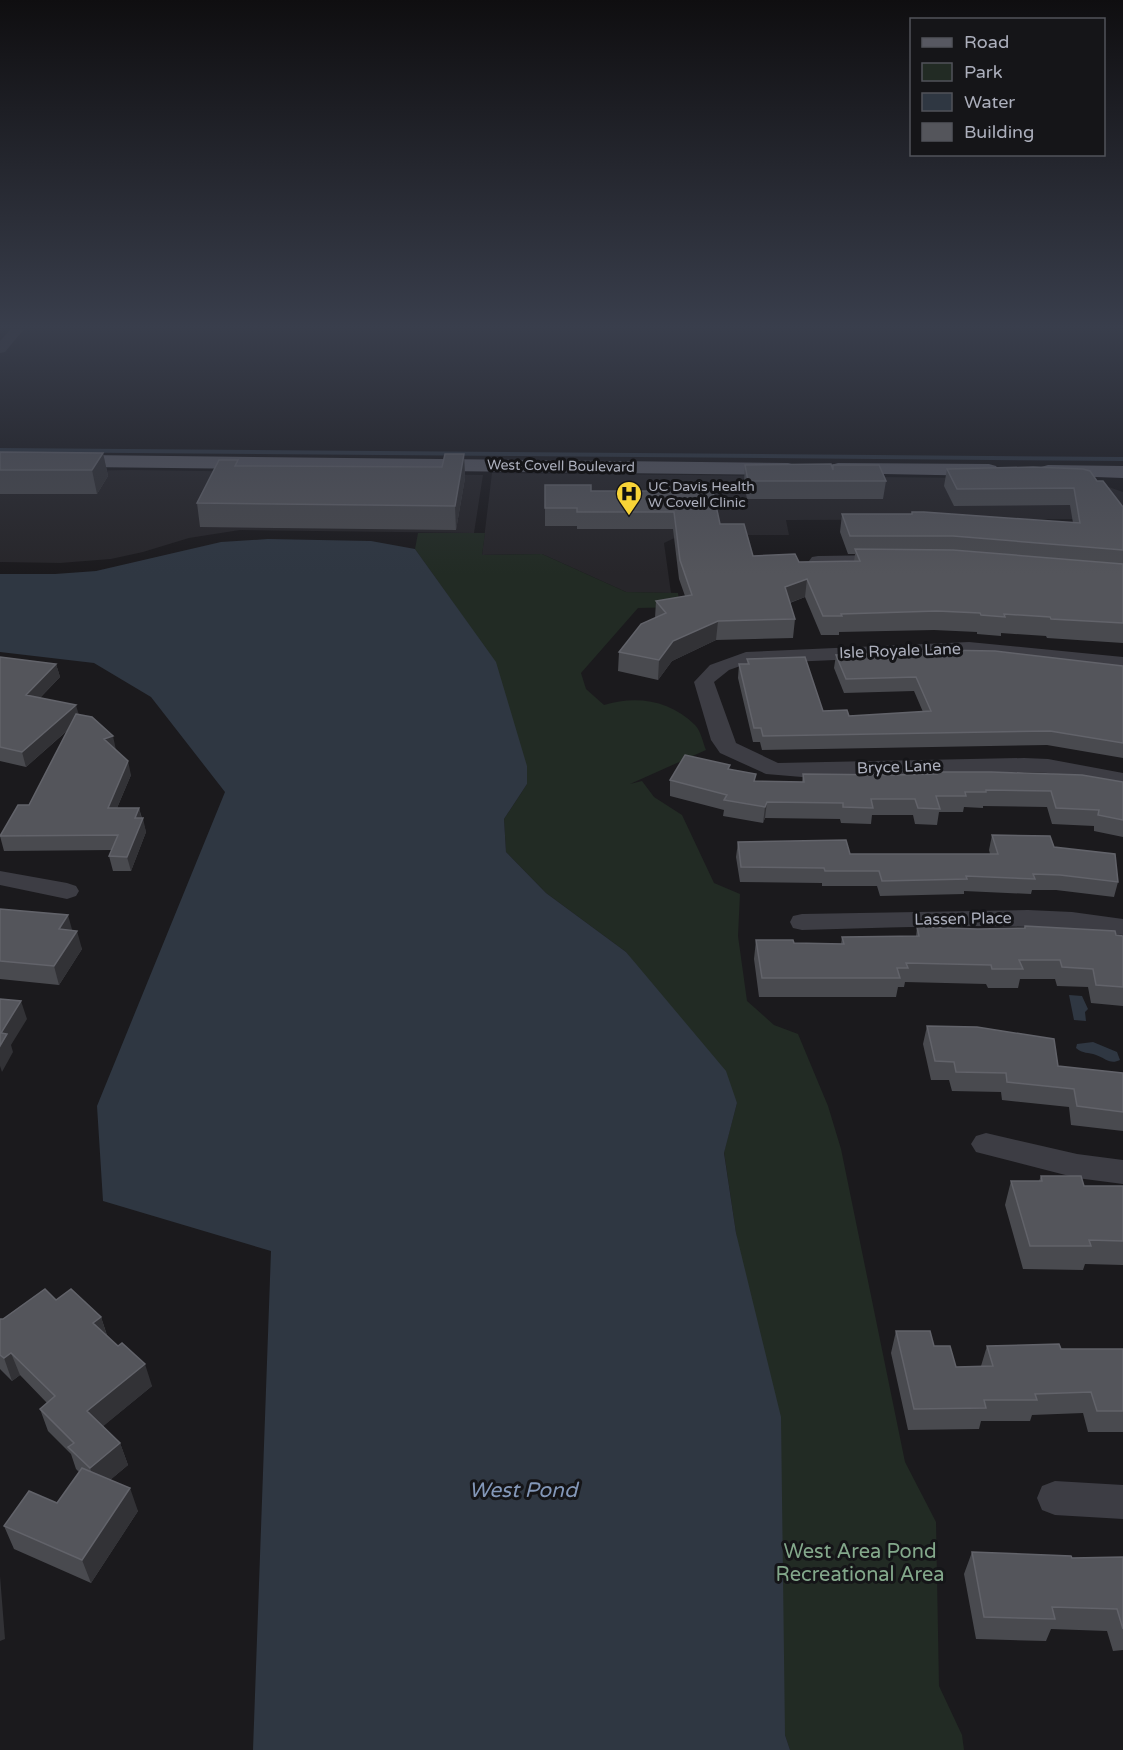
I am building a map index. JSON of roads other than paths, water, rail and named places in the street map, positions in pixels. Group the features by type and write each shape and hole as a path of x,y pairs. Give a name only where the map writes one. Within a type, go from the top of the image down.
{"main road":[{"name":"West Covell Boulevard","path":"0,462 42,460 1006,471"},
{"path":"1123,472 1033,472 1081,477 1123,488"}],"street":[{"path":"818,561 899,560"},
{"name":"Isle Royale Lane","path":"710,702 704,682 709,674 725,665 746,658 969,648 1123,663"},
{"name":"Bryce Lane","path":"710,702 722,741 728,748 774,769 1024,765 1048,766 1123,780"},
{"path":"0,878 67,891"},
{"name":"Lassen Place","path":"802,922 1028,918 1072,920 1123,927"},
{"path":"986,1144 1077,1166 1123,1172"},
{"path":"1055,1498 1123,1502"}],"water":[{"name":"West Pond","path":"268,539 371,541 415,549 496,662 527,766 527,784 504,819 506,852 546,893 626,952 726,1071 737,1103 724,1153 736,1233 781,1417 785,1735 790,1750 253,1750 271,1251 103,1201 97,1106 225,792 151,697 94,663 0,652 0,574 96,571 221,542"},
{"path":"1069,995 1082,996 1088,1009 1085,1012 1086,1021 1074,1020"},
{"path":"1093,1042 1117,1052 1120,1060 1110,1061 1076,1048 1077,1044"}],"waterway":[{"path":"0,450 1123,459"}],"place":[{"name":"UC Davis Health W Covell Clinic","path":"629,517"}],"park label":[{"name":"West Area Pond Recreational Area","path":"860,1564"}]}
